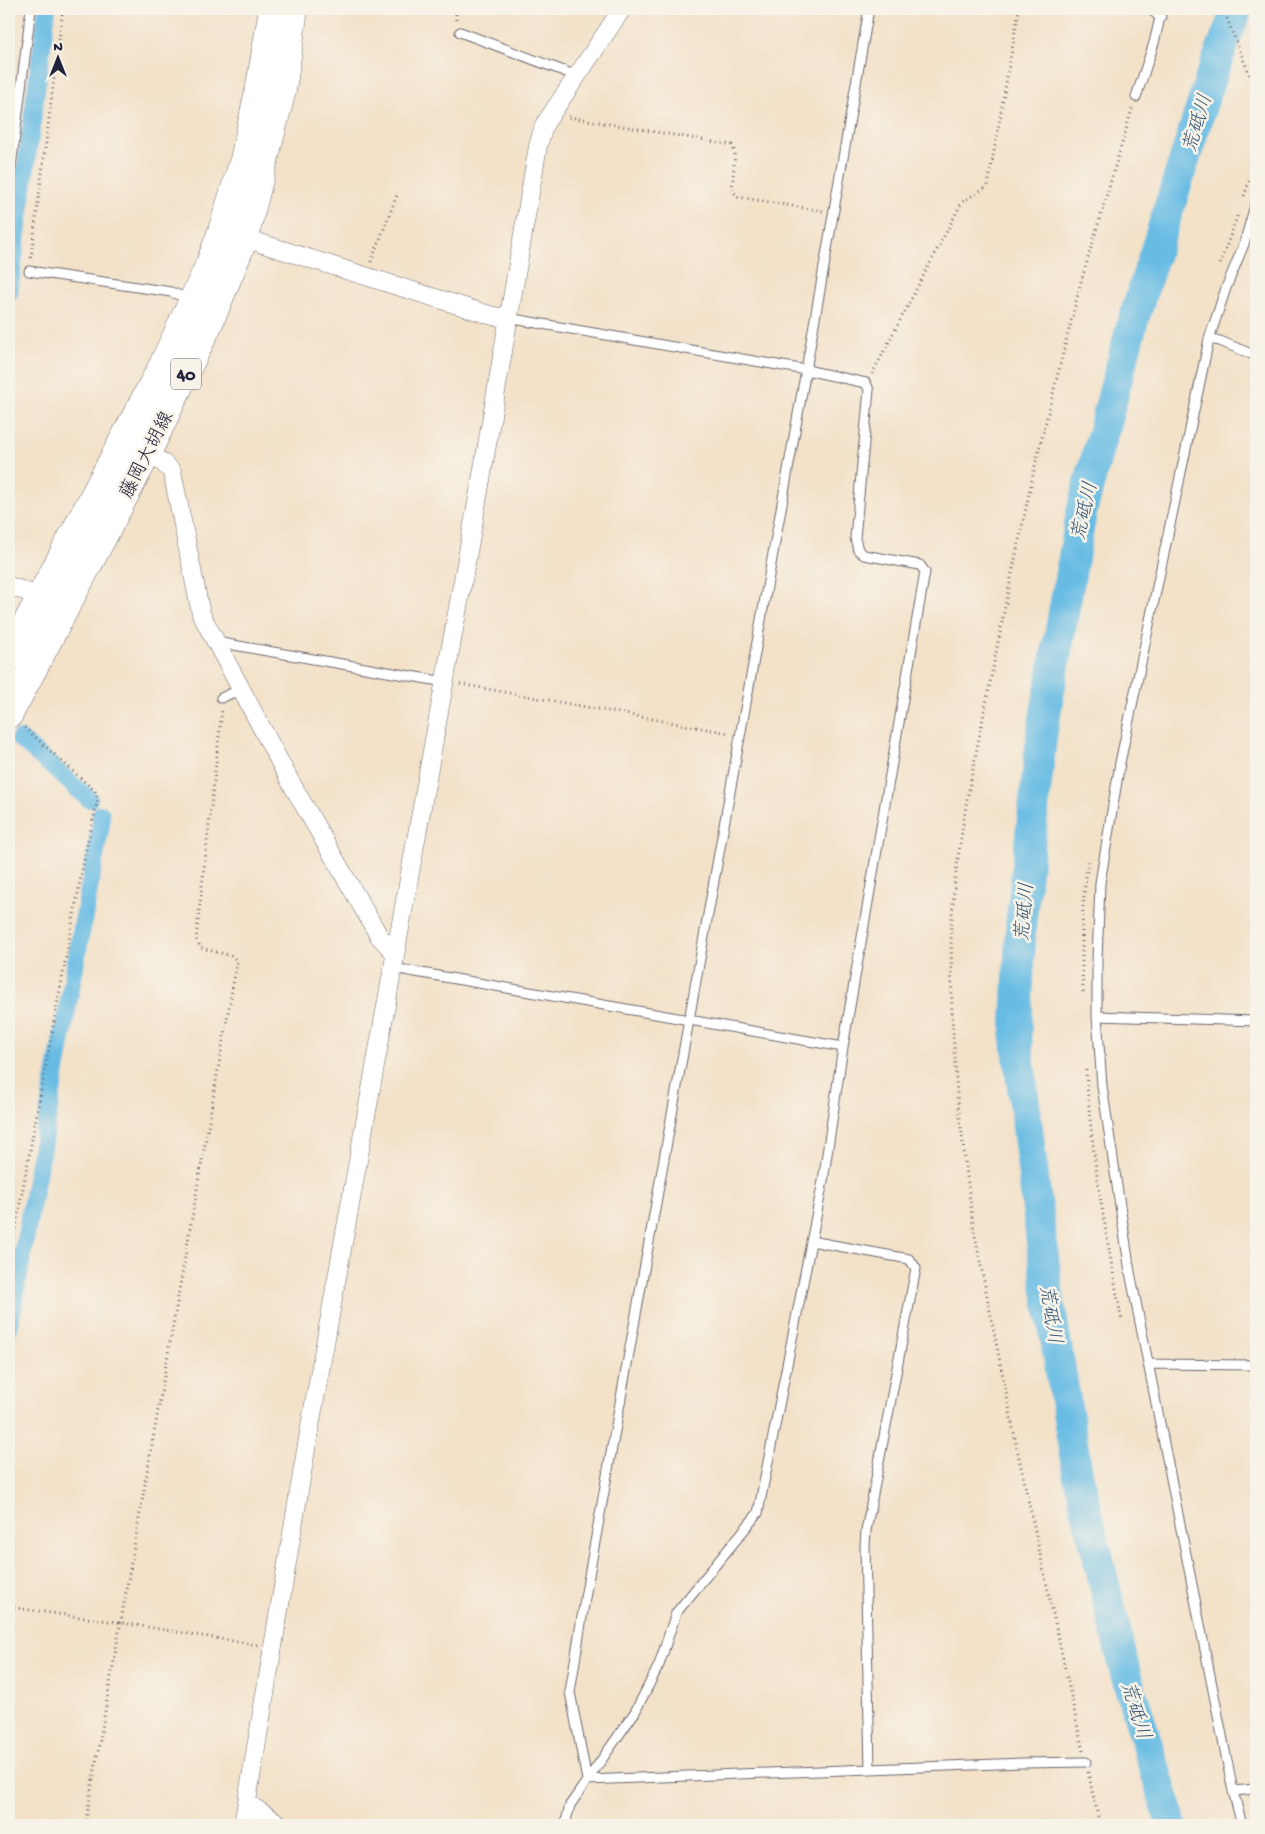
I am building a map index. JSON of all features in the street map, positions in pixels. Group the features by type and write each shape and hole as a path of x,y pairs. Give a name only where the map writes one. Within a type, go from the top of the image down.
{"main road":[{"name":"藤岡大胡線","path":"9,657 127,436 193,302 222,231 244,160 260,86 273,9"},
{"name":"藤岡大胡線","path":"9,713 147,452 209,323 244,238 282,90 294,9"}],"street":[{"path":"243,1825 308,1432 445,682 538,146 544,125 622,9"},
{"path":"244,238 493,316 508,318"},
{"path":"147,452 172,471 201,614 290,781 394,960"},
{"path":"9,586 40,596"},
{"path":"247,1803 281,1825"}],"lane":[{"path":"9,183 31,9"},
{"path":"587,1780 570,1692 586,1592 741,735 869,9"},
{"path":"1136,98 1162,13 1150,9"},
{"path":"460,32 577,76"},
{"path":"1242,1825 1233,1791 1130,1272 1102,1086 1097,1016 1096,961 1099,902 1120,763 1210,339 1226,288 1244,244 1256,202"},
{"path":"29,272 172,292 193,302"},
{"path":"508,318 806,370 866,383 869,390 855,538 858,550 864,555 920,565 925,572 843,1047 823,1181 758,1513 676,1613 660,1666 635,1712 570,1804 565,1825"},
{"path":"1210,339 1220,341 1256,356"},
{"path":"215,642 445,682"},
{"path":"221,698 241,689"},
{"path":"394,960 689,1020 843,1047"},
{"path":"1097,1016 1256,1021"},
{"path":"811,1241 909,1259 916,1268 866,1531 870,1769"},
{"path":"1149,1364 1256,1365"},
{"path":"587,1780 1023,1762 1086,1762"},
{"path":"1233,1791 1256,1789"}],"path":[{"path":"29,272 63,9"},
{"path":"866,383 874,372 962,202 988,186 1019,9"},
{"path":"1223,9 1256,91"},
{"path":"1100,1825 1018,1453 973,1225 957,1096 952,1015 951,930 955,878 967,799 1036,461 1081,282 1136,98"},
{"path":"553,111 564,116 732,145 735,153 732,190 738,197 834,213"},
{"path":"366,276 397,195"},
{"path":"445,682 741,735"},
{"path":"85,1825 237,962 233,956 201,948 196,939 222,712 221,698"},
{"path":"9,713 95,792 98,799 86,850 9,1263"},
{"path":"9,1607 273,1647"}],"waterway":[{"path":"9,293 47,9"},
{"name":"荒砥川","path":"1172,1825 1126,1675 1077,1470 1048,1294 1016,1035 1021,922 1042,733 1082,510 1133,321 1211,76 1237,9"},
{"path":"20,739 89,799"},
{"path":"9,1328 101,824 101,814"}]}
